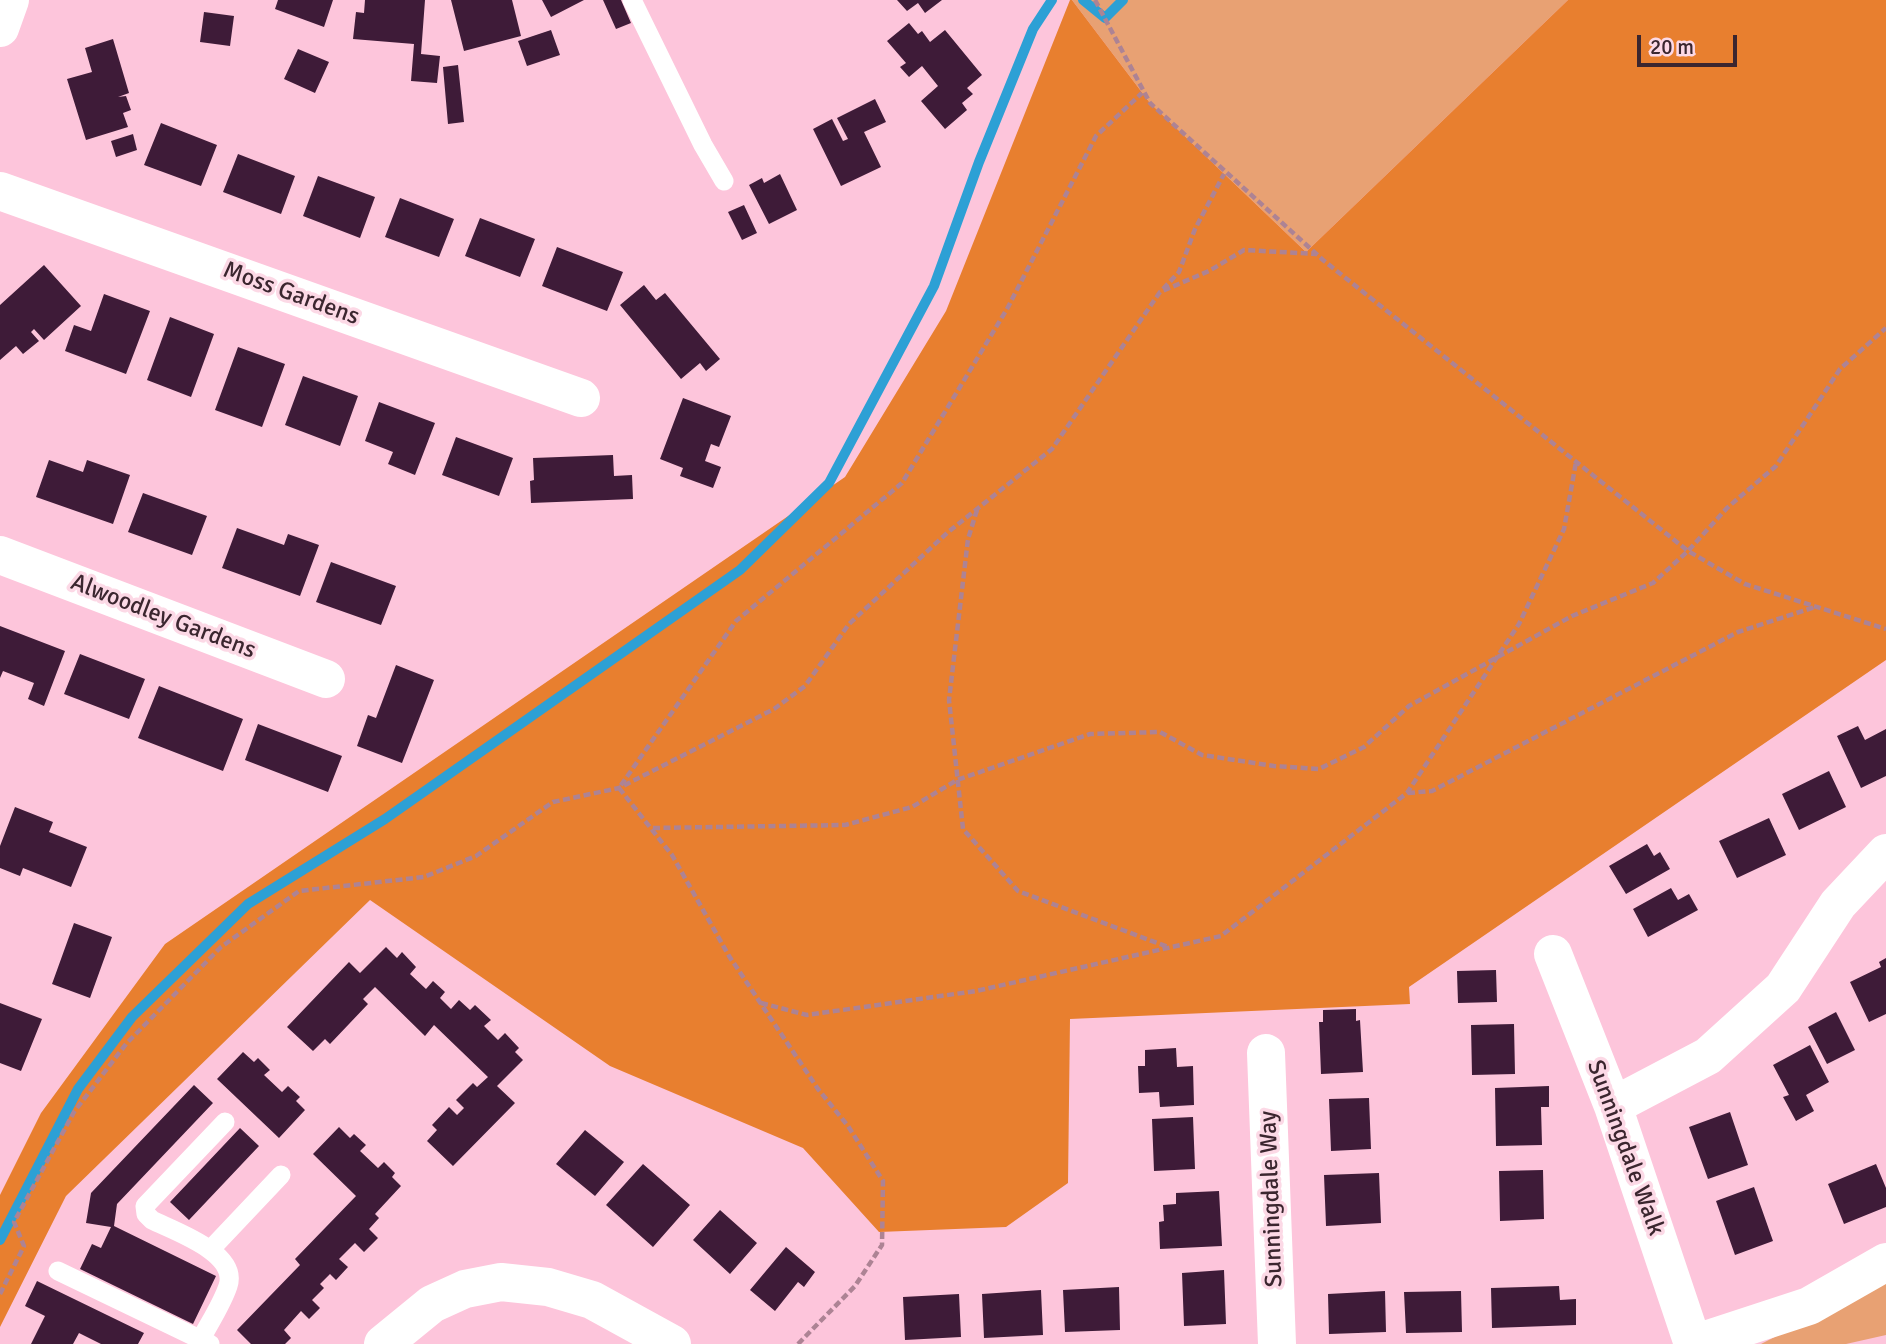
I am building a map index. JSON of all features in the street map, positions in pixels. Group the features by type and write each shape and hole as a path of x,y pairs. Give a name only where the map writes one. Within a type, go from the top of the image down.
{"street":[{"path":"0,28 10,0"},
{"name":"Moss Gardens","path":"0,191 582,398"},
{"name":"Alwoodley Gardens","path":"0,555 326,678"},
{"path":"1613,1107 1708,1056 1783,988 1838,904 1886,853"},
{"name":"Sunningdale Walk","path":"1553,954 1613,1107 1693,1344"},
{"name":"Sunningdale Way","path":"1266,1053 1278,1344"},
{"path":"1693,1344 1809,1306 1886,1262"},
{"path":"383,1344 432,1304 465,1289 501,1282 548,1287 592,1300 672,1344"}],"lane":[{"path":"632,0 703,145 724,181"},
{"path":"58,1271 206,1342 229,1284 226,1266 211,1249 152,1220 146,1214 145,1206 225,1122"},
{"path":"211,1249 281,1175"}],"path":[{"path":"1095,0 1150,103 1317,254 1576,462 1688,551 1745,584 1886,629"},
{"path":"619,788 736,621 902,483 1007,309 1096,136 1142,93"},
{"path":"0,1294 24,1246 14,1222 74,1112 125,1044 221,947 299,891 424,877 476,856 553,802 619,788 774,709 805,687 849,624 947,533 1052,449 1160,292 1179,272 1195,229 1224,174"},
{"path":"1160,292 1209,271 1244,250 1317,254"},
{"path":"652,828 845,825 912,807 957,780 1090,734 1160,732 1202,755 1274,766 1319,769 1364,747 1409,706 1497,657 1572,616 1654,583 1727,508 1776,466 1840,369 1886,328"},
{"path":"761,1003 807,1015 976,991 1221,936 1407,793 1519,624 1564,529 1576,462"},
{"path":"977,509 968,539 949,700 963,830 1018,891 1170,947"},
{"path":"1407,793 1432,791 1738,632 1817,607"},
{"path":"619,788 672,855 729,956 818,1089 848,1126 883,1181 882,1244 855,1286 797,1344"}],"shaded area":[{"path":"1070,0 1150,103 1306,252 1568,0 1886,0 1886,660 1409,987 1410,1004 1070,1019 1068,1183 1006,1227 879,1232 803,1148 610,1066 370,900 66,1196 0,1327 0,1195 41,1113 165,944 845,477 946,311"},
{"path":"1072,0 1568,0 1306,252 1150,103"},
{"path":"1886,1280 1886,1335 1846,1344 1761,1344"}],"building":[{"path":"278,0 333,0 324,27 275,9"},
{"path":"365,0 425,0 421,54 440,56 437,83 411,81 414,44 353,39 356,12 364,13"},
{"path":"451,0 512,0 521,36 464,51"},
{"path":"542,0 584,0 551,17"},
{"path":"603,0 621,0 631,23 616,29"},
{"path":"897,0 942,0 925,13 918,3 907,11"},
{"path":"204,12 234,16 230,46 200,42"},
{"path":"909,23 918,34 922,31 930,42 945,30 982,75 967,88 973,94 962,103 967,110 945,129 921,101 938,86 922,66 909,77 900,67 906,63 887,41"},
{"path":"551,30 560,55 527,66 518,41"},
{"path":"113,39 129,93 118,97 126,96 131,110 123,113 128,127 86,140 67,79 92,72 85,48"},
{"path":"298,49 329,62 315,93 284,79"},
{"path":"458,65 464,122 448,124 443,67"},
{"path":"875,99 886,122 864,132 881,167 841,186 813,129 832,119 843,141 848,139 837,118"},
{"path":"161,123 217,145 201,186 144,165"},
{"path":"133,134 137,150 116,157 111,141"},
{"path":"238,154 295,176 281,214 223,192"},
{"path":"780,174 797,210 769,224 749,185 762,178 764,183"},
{"path":"318,176 375,197 360,238 303,216"},
{"path":"400,198 454,219 439,257 385,237"},
{"path":"744,205 757,233 742,240 728,212"},
{"path":"480,218 535,239 520,277 465,256"},
{"path":"557,247 623,272 607,311 542,286"},
{"path":"44,265 81,306 44,340 34,329 31,332 39,341 23,354 16,346 0,360 0,305"},
{"path":"644,285 656,300 665,293 720,359 706,371 700,363 681,379 620,305"},
{"path":"104,294 150,311 126,374 65,351 74,325 91,331"},
{"path":"170,317 214,334 191,397 147,380"},
{"path":"238,347 285,364 262,427 215,410"},
{"path":"303,376 358,396 340,446 285,425"},
{"path":"683,398 731,416 719,447 711,444 705,461 721,467 713,488 680,476 683,468 660,459"},
{"path":"379,402 435,423 415,475 388,464 393,452 365,441"},
{"path":"456,437 513,458 499,496 442,475"},
{"path":"613,455 614,476 632,475 633,499 531,503 533,458"},
{"path":"49,460 83,472 87,460 130,475 113,524 36,497"},
{"path":"143,493 207,516 192,555 128,532"},
{"path":"237,528 284,545 288,534 319,545 300,596 222,568"},
{"path":"331,562 396,586 381,625 316,602"},
{"path":"0,626 65,651 44,706 28,699 34,683 3,671 0,678"},
{"path":"80,654 145,679 129,719 64,694"},
{"path":"396,665 434,680 402,763 357,746 368,715 376,718"},
{"path":"159,686 243,719 223,771 138,738"},
{"path":"258,724 342,756 328,792 245,760"},
{"path":"1858,726 1865,740 1886,729 1886,776 1861,788 1837,736"},
{"path":"1829,771 1846,807 1799,830 1782,794"},
{"path":"15,807 53,822 49,832 87,847 71,887 23,868 20,876 0,868 0,846"},
{"path":"1769,818 1786,855 1737,878 1719,841"},
{"path":"1647,844 1654,856 1660,852 1670,869 1626,894 1609,866"},
{"path":"1671,888 1678,900 1689,894 1698,910 1648,937 1633,909"},
{"path":"74,923 112,937 90,998 52,984"},
{"path":"386,947 397,958 402,952 416,967 410,974 426,989 433,981 445,992 440,998 451,1009 459,1000 470,1010 475,1005 491,1020 484,1026 498,1040 505,1033 519,1048 515,1052 523,1060 497,1086 515,1103 453,1166 427,1141 437,1130 432,1125 449,1107 457,1115 464,1108 456,1100 473,1083 477,1087 488,1077 434,1025 425,1036 375,987 363,999 368,1004 330,1044 325,1039 313,1051 287,1027 349,962 360,973"},
{"path":"1886,958 1886,1014 1869,1022 1850,982 1881,967 1879,962"},
{"path":"1496,970 1497,1002 1458,1003 1457,971"},
{"path":"0,1003 42,1019 21,1071 0,1063"},
{"path":"1356,1009 1356,1021 1360,1020 1363,1072 1321,1074 1319,1022 1323,1022 1323,1010"},
{"path":"1836,1012 1855,1050 1827,1064 1808,1027"},
{"path":"1514,1024 1515,1074 1472,1075 1471,1025"},
{"path":"1810,1045 1829,1082 1806,1095 1814,1111 1796,1121 1783,1097 1789,1095 1773,1065"},
{"path":"1176,1048 1177,1067 1193,1066 1194,1105 1160,1107 1159,1092 1139,1093 1138,1066 1145,1066 1145,1050"},
{"path":"243,1052 254,1062 258,1058 270,1070 264,1075 282,1092 288,1086 300,1097 296,1101 305,1110 279,1138 217,1079"},
{"path":"194,1085 213,1103 117,1204 114,1226 216,1276 193,1324 80,1269 92,1244 101,1248 111,1227 86,1223 91,1193"},
{"path":"1549,1086 1549,1107 1541,1107 1542,1145 1496,1146 1495,1088"},
{"path":"1369,1098 1371,1149 1331,1151 1329,1099"},
{"path":"1730,1112 1748,1165 1708,1179 1689,1127"},
{"path":"1193,1117 1195,1169 1154,1171 1152,1119"},
{"path":"339,1127 350,1138 354,1134 366,1145 360,1151 378,1168 384,1162 395,1173 392,1177 401,1186 375,1214 379,1218 369,1229 378,1238 364,1252 355,1243 339,1259 348,1267 336,1280 330,1274 320,1284 324,1288 312,1300 320,1308 309,1319 301,1311 284,1330 291,1338 285,1344 251,1344 237,1330 300,1265 295,1259 356,1196 313,1154"},
{"path":"240,1128 259,1146 189,1220 170,1202"},
{"path":"585,1130 624,1162 595,1196 556,1164"},
{"path":"643,1164 690,1205 653,1247 606,1205"},
{"path":"1876,1164 1886,1188 1886,1207 1844,1224 1828,1184"},
{"path":"1543,1170 1544,1219 1500,1221 1499,1171"},
{"path":"1379,1173 1381,1223 1326,1226 1324,1175"},
{"path":"1754,1187 1773,1241 1735,1255 1716,1201"},
{"path":"1219,1191 1222,1246 1160,1249 1159,1222 1164,1221 1163,1205 1176,1204 1176,1193"},
{"path":"720,1210 757,1243 730,1274 693,1240"},
{"path":"786,1247 815,1272 804,1287 798,1282 775,1311 750,1290"},
{"path":"1224,1270 1226,1324 1184,1326 1182,1273"},
{"path":"37,1281 144,1333 138,1344 101,1344 79,1333 73,1344 31,1344 45,1316 25,1306"},
{"path":"1559,1286 1560,1300 1576,1299 1576,1325 1492,1328 1491,1288"},
{"path":"1119,1287 1120,1330 1065,1332 1063,1290"},
{"path":"1041,1290 1043,1335 984,1338 982,1294"},
{"path":"1385,1291 1386,1332 1329,1334 1328,1294"},
{"path":"1461,1291 1462,1332 1406,1333 1404,1292"},
{"path":"959,1294 961,1337 905,1340 903,1297"}],"waterway":[{"path":"0,1240 78,1089 132,1017 248,904 385,819 740,570 829,483 934,286 979,162 1033,29 1052,0"},
{"path":"1083,0 1105,18 1123,0"}]}
